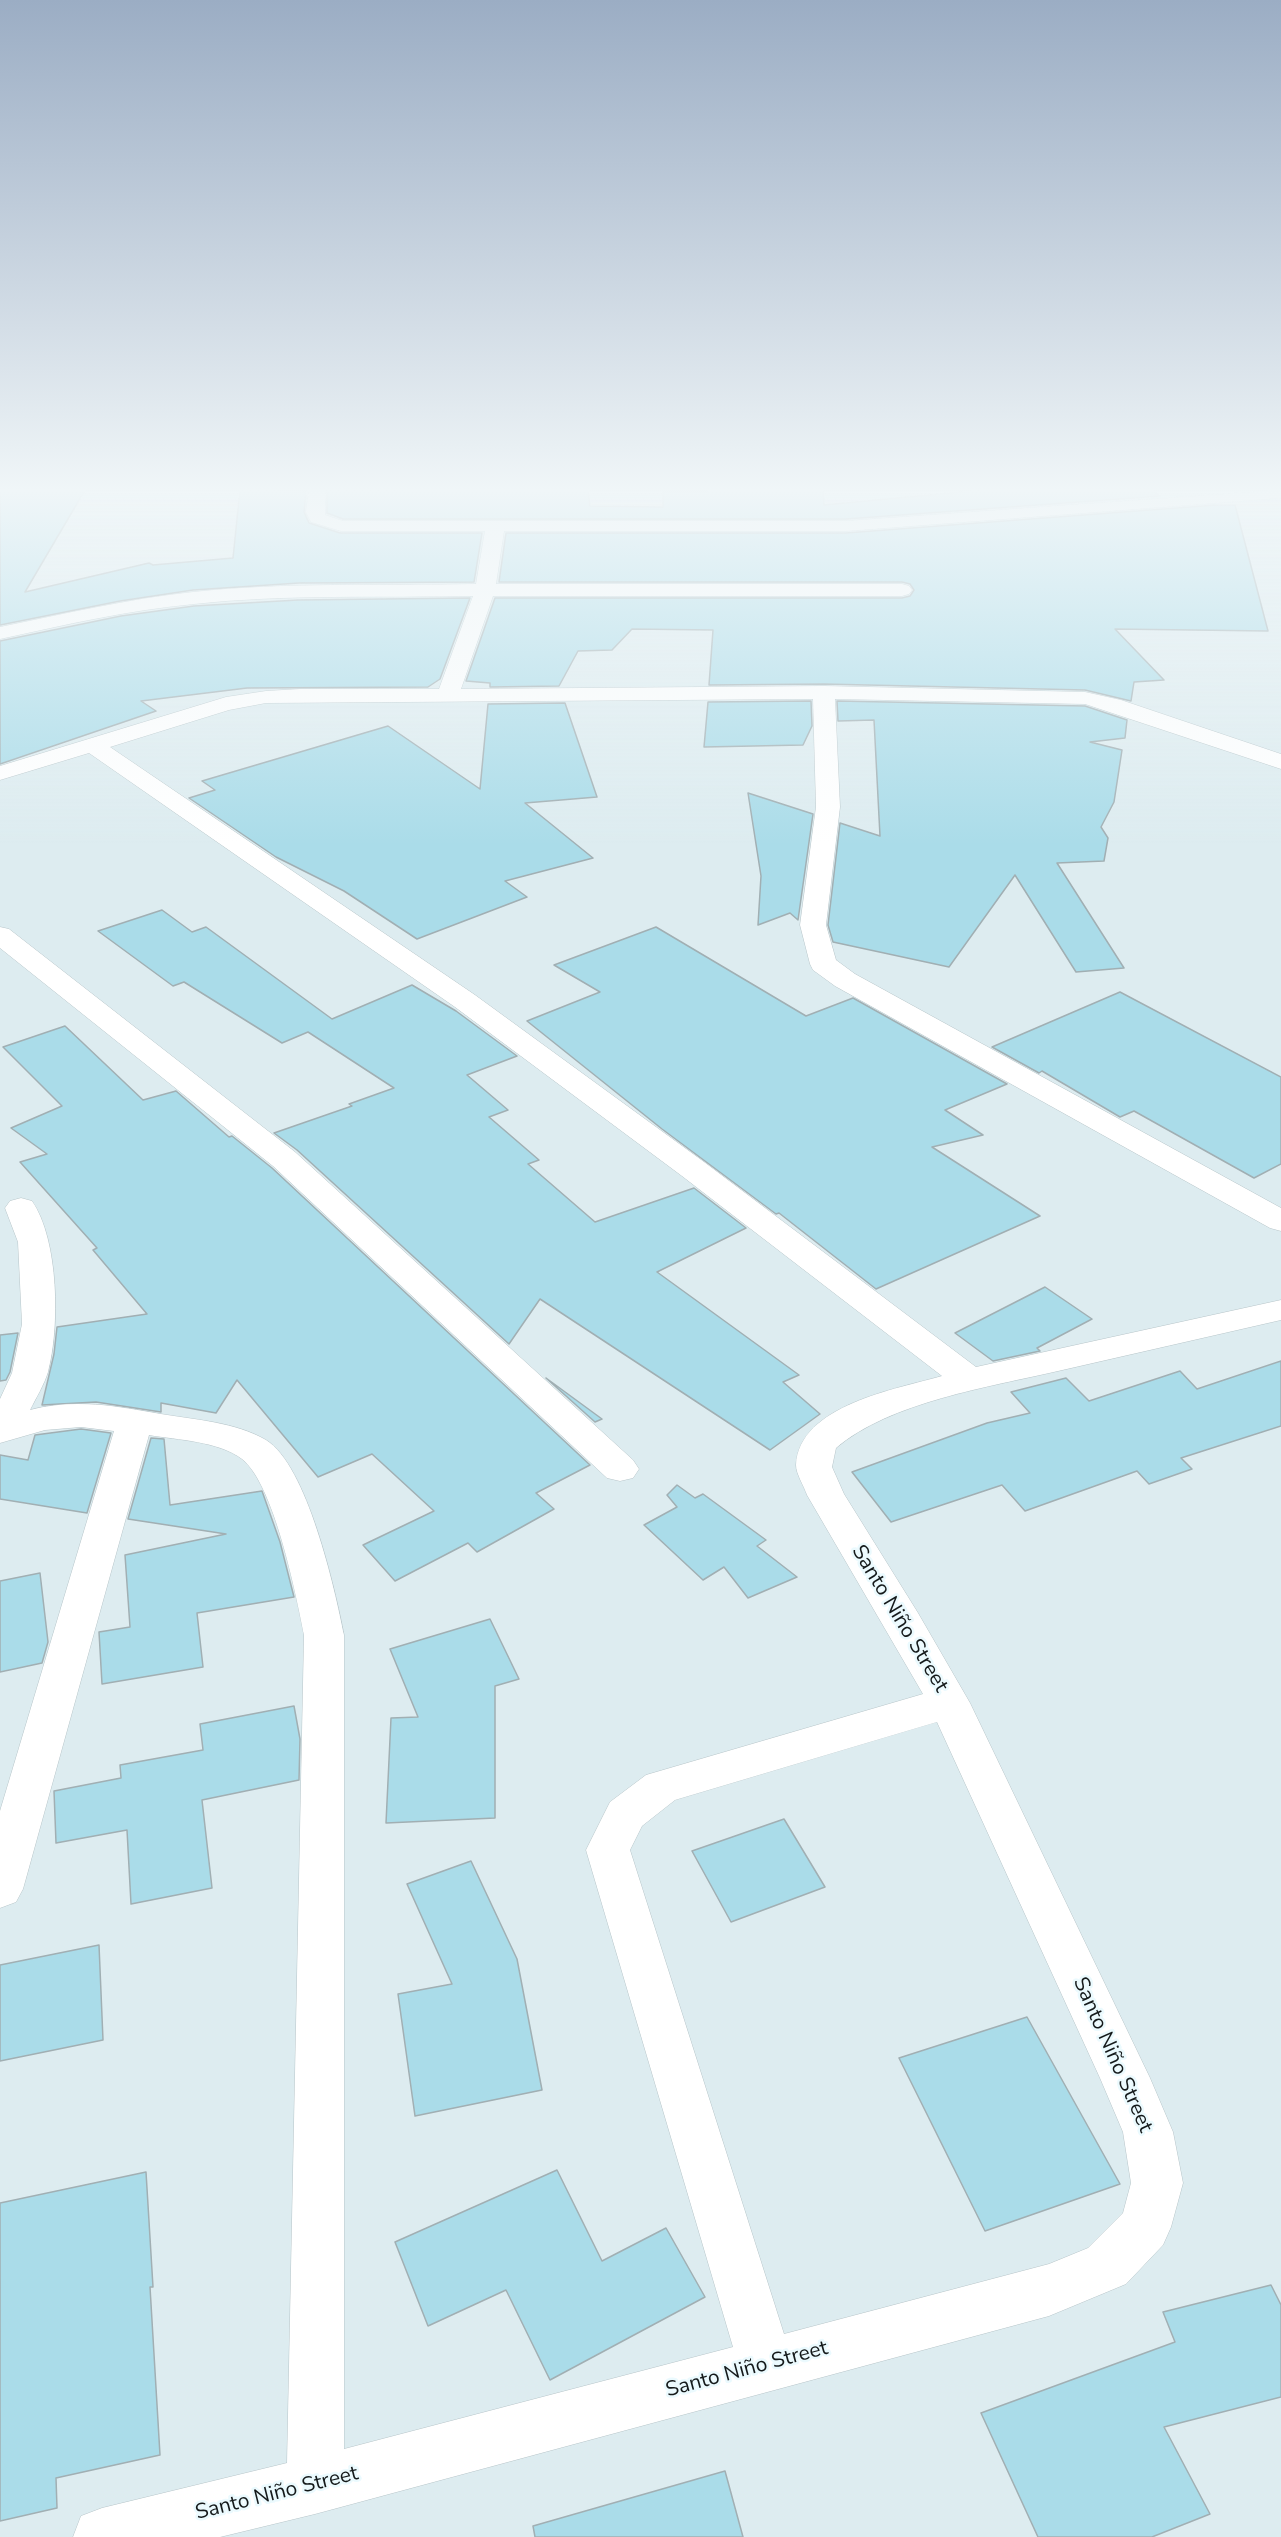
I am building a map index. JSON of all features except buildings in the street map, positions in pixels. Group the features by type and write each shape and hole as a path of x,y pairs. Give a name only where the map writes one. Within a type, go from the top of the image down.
{"street":[{"path":"0,633 126,608"},
{"path":"448,694 478,608"},
{"path":"824,692 828,807 813,925 823,964 845,980 1281,1221"},
{"path":"0,773 226,704 256,698 300,695 638,695 824,692 1085,698 1113,705 1281,762"},
{"path":"91,744 465,1001 693,1168 970,1380"},
{"path":"0,935 284,1159 620,1469"},
{"path":"1,1431 30,1373 39,1324 34,1242 21,1208"},
{"name":"Santo Niño Street","path":"102,2537 315,2485 1049,2290 1107,2266 1145,2227 1157,2183 1148,2132 1120,2067 950,1703 826,1495 814,1467 818,1443 841,1424 870,1408 970,1380 1281,1310"},
{"path":"1,1431 44,1418 81,1415 135,1421 228,1437 255,1450 276,1472 312,1573 324,1635 315,2485"},
{"path":"0,1889 42,1736 93,1574 135,1421"},
{"path":"766,2365 608,1850 626,1814 661,1787 950,1703"}]}
